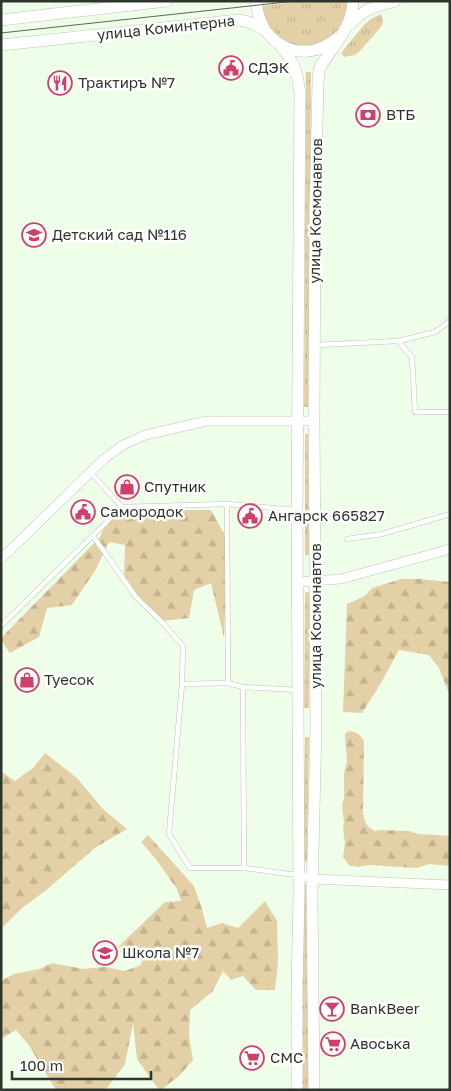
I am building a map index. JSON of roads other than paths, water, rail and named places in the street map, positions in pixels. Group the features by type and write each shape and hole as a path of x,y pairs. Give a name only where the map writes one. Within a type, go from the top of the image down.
{"street":[{"name":"улица Коминтерна","path":"1,20 167,1"},
{"path":"257,1 257,12 265,31"},
{"name":"улица Космонавтов","path":"314,1090 312,879 316,726 314,421 315,200 318,76 322,64 348,25 352,14 353,1"},
{"name":"улица Коминтерна","path":"1,46 239,20 256,25 280,45 289,49 308,52 328,46 364,11 395,1"},
{"name":"улица Космонавтов","path":"280,45 293,62 297,72 300,94 297,510 299,875 297,1090"},
{"path":"1,559 104,459 123,445 145,435 207,422 314,421"},
{"path":"298,582 341,579 450,549"},
{"path":"299,875 312,879 450,885"}],"lane":[{"path":"315,344 398,341 435,332 450,321"},
{"path":"398,341 412,356 415,412 450,412"},
{"path":"90,472 122,507"},
{"path":"227,504 228,683"},
{"path":"1,626 122,507 227,504 297,510"},
{"path":"347,539 382,534 450,514"},
{"path":"93,536 136,597 183,646 182,684 169,834 190,868 244,868 299,875"},
{"path":"182,684 228,683 243,687 298,690"},
{"path":"243,687 244,868"}],"tram line":[{"path":"1,33 296,1"}],"place":[{"name":"СДЭК","path":"231,68"},
{"name":"Трактиръ №7","path":"60,83"},
{"name":"ВТБ","path":"368,115"},
{"name":"Детский сад №116","path":"34,235"},
{"name":"Спутник","path":"127,487"},
{"name":"Самородок","path":"83,512"},
{"name":"Ангарск 665827","path":"250,516"},
{"name":"Туесок","path":"27,680"},
{"name":"Школа №7","path":"105,953"},
{"name":"BankBeer","path":"332,1009"},
{"name":"Авоська","path":"333,1044"},
{"name":"СМС","path":"252,1058"}]}
